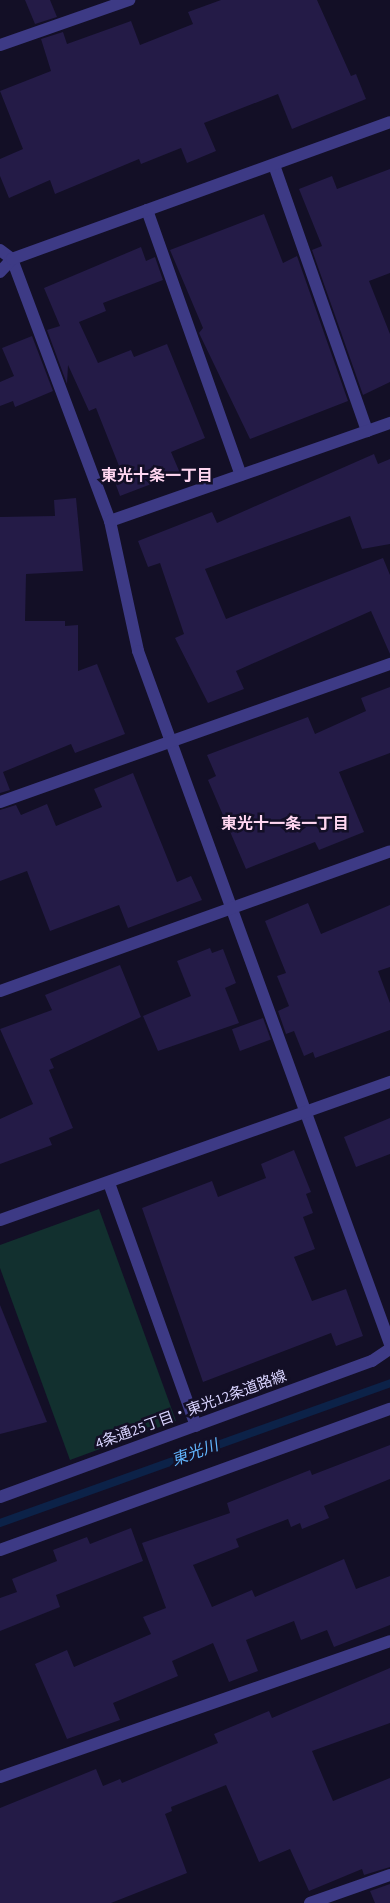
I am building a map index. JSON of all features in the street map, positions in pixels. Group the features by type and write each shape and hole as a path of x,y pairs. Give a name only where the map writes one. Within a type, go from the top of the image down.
{"street":[{"path":"0,45 129,0"},
{"path":"0,272 12,259 390,122"},
{"path":"274,165 367,431"},
{"path":"147,210 241,475"},
{"path":"0,250 12,259 110,521 138,651 171,741 228,910 306,1112 390,1344"},
{"path":"110,521 390,423"},
{"path":"0,802 390,664"},
{"path":"0,991 390,851"},
{"path":"0,1220 390,1082"},
{"path":"109,1183 196,1426"},
{"name":"4条通25丁目・東光12条道路線","path":"0,1497 372,1361 390,1349"},
{"path":"0,1550 390,1409"},
{"path":"0,1777 390,1641"},
{"path":"310,1903 390,1875"}],"green space":[{"path":"99,1209 176,1421 70,1460 0,1268 0,1245"}],"building":[{"path":"25,0 50,0 57,17 35,24"},
{"path":"221,0 317,0 351,76 356,74 366,99 292,129 278,94 204,123 216,151 187,163 181,148 141,164 139,159 55,194 50,180 9,198 0,176 0,159 23,149 0,91 51,71 41,39 63,32 67,44 131,21 140,45 193,24 188,12"},
{"path":"390,169 390,273 369,281 390,334 390,382 363,395 312,250 322,246 299,189 332,176 337,189"},
{"path":"264,214 283,263 297,256 348,401 250,439 199,333 203,328 170,250"},
{"path":"141,247 146,261 155,257 163,280 103,303 106,311 79,322 98,363 131,350 134,357 167,344 205,438 171,452 180,473 120,496 110,469 119,466 96,408 89,411 68,365 67,384 47,330 60,326 44,288"},
{"path":"32,336 53,391 15,407 13,401 0,406 0,382 14,376 2,348"},
{"path":"374,454 378,464 390,459 390,544 362,549 350,516 205,569 226,619 383,558 390,575 390,654 371,611 236,671 244,689 208,703 175,638 184,634 160,563 148,567 138,541 212,512 217,523"},
{"path":"76,498 83,571 26,574 25,621 65,621 65,626 78,625 78,671 97,664 125,734 75,753 71,744 3,772 10,790 0,793 0,517 55,516 54,500"},
{"path":"390,687 390,753 339,772 364,832 319,850 315,842 246,869 208,780 216,776 207,755 308,717 315,734 366,711 361,698"},
{"path":"133,773 177,882 191,876 202,900 128,928 119,905 50,931 27,871 0,881 0,810 16,805 21,815 47,804 56,826 102,807 94,789"},
{"path":"308,903 321,934 390,905 390,967 378,971 390,1003 390,1030 315,1058 313,1052 304,1056 294,1031 286,1034 278,1011 289,1006 277,976 286,973 265,921"},
{"path":"210,948 212,953 223,949 236,983 225,988 239,1023 158,1051 143,1016 191,996 177,961"},
{"path":"120,965 141,1017 50,1059 54,1068 49,1070 73,1128 49,1138 52,1145 0,1164 0,1119 33,1104 0,1029 52,1010 45,995"},
{"path":"263,1018 271,1040 240,1051 232,1029"},
{"path":"390,1118 390,1154 356,1167 344,1137"},
{"path":"294,1150 311,1192 306,1194 313,1213 303,1217 315,1249 294,1257 312,1301 346,1289 363,1336 336,1346 331,1333 203,1382 142,1208 212,1181 218,1197 266,1178 261,1164"},
{"path":"0,1305 47,1422 0,1434"},
{"path":"390,1445 390,1479 324,1506 329,1518 302,1529 300,1523 291,1527 288,1519 236,1539 239,1547 193,1565 212,1607 252,1590 255,1597 344,1559 356,1589 390,1576 390,1625 334,1647 327,1630 301,1640 294,1621 246,1640 258,1671 229,1682 213,1643 172,1661 178,1676 113,1703 120,1720 67,1739 35,1664 67,1650 74,1667 151,1634 143,1617 166,1608 142,1543 230,1513 227,1503 310,1470 312,1475"},
{"path":"131,1528 143,1561 56,1595 60,1607 0,1631 0,1598 17,1592 12,1579 57,1561 53,1550 87,1537 90,1544"},
{"path":"390,1668 390,1723 312,1751 333,1801 390,1778 390,1867 364,1875 362,1869 309,1891 290,1849 259,1862 226,1785 171,1807 172,1811 165,1814 187,1873 111,1903 0,1903 0,1808 96,1769 103,1786 120,1779 122,1783 218,1743 214,1734 269,1711 272,1718"},
{"path":"390,1884 390,1903 375,1903 370,1891"}],"waterway":[{"name":"東光川","path":"0,1523 390,1383"}],"district":[{"name":"東光十条一丁目","path":"157,476"},
{"name":"東光十一条一丁目","path":"285,824"}]}
